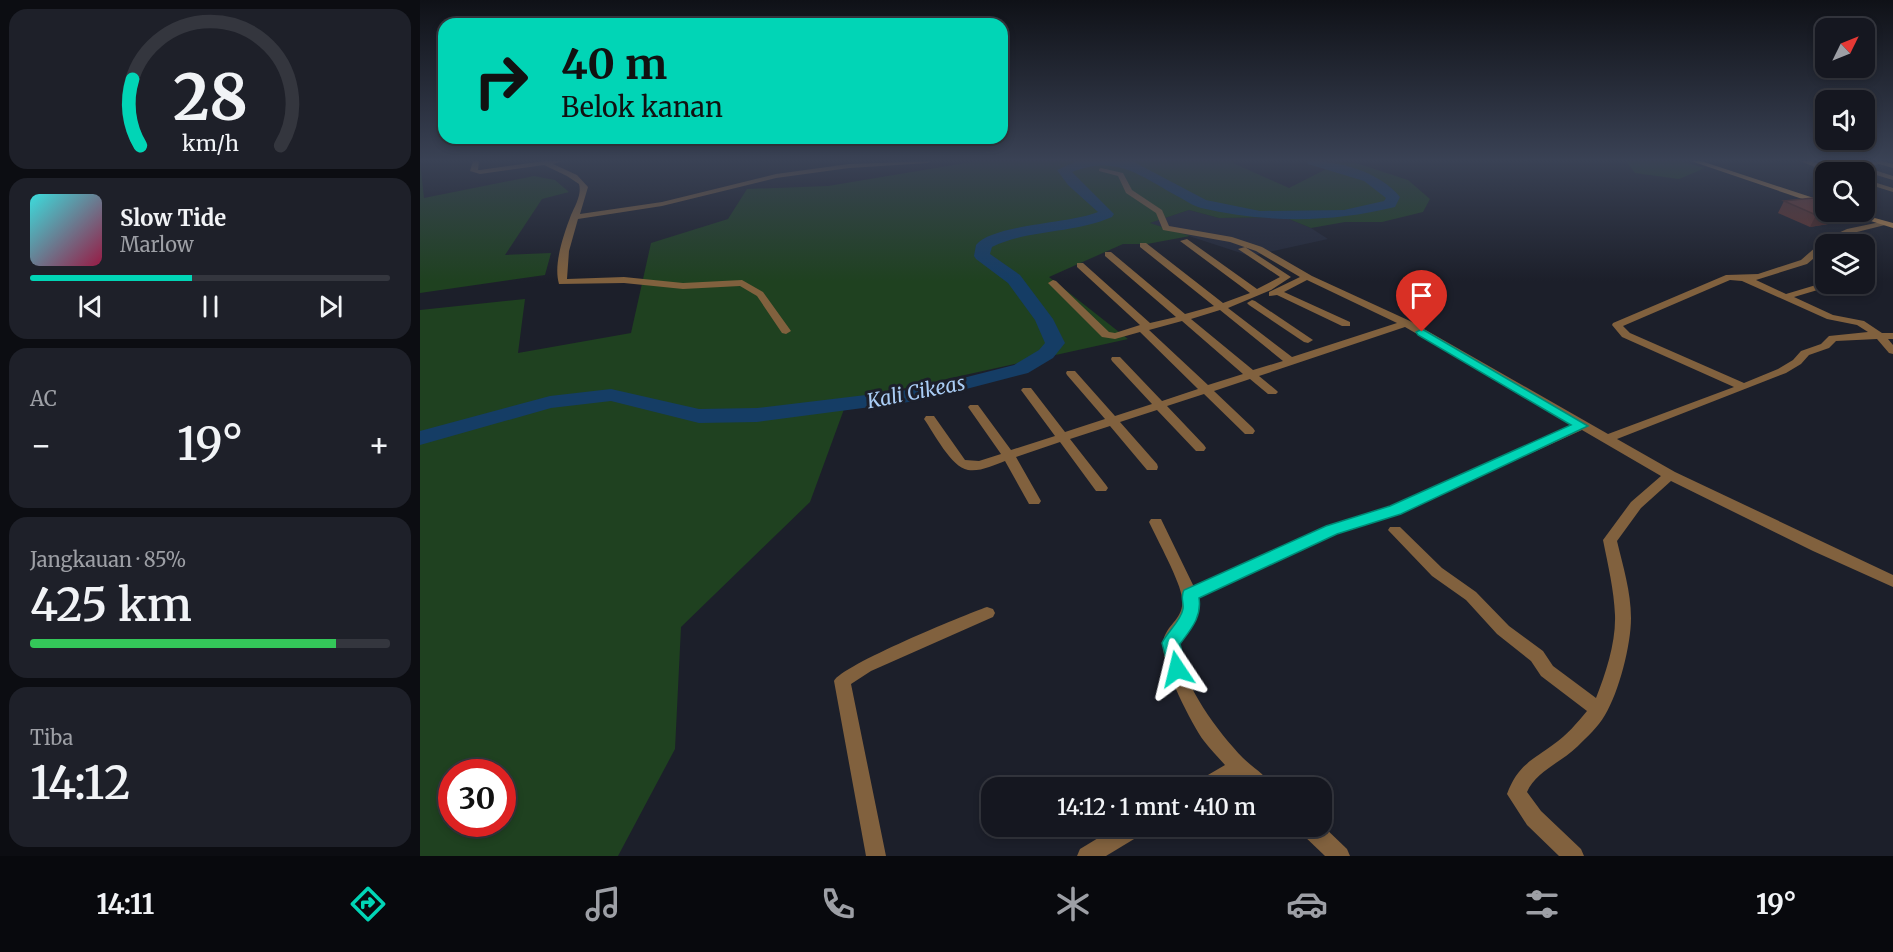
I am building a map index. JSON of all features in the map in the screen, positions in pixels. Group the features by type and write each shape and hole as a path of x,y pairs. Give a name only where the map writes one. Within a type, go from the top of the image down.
{"main road":[{"path":"1875,218 1893,224"},
{"path":"1875,221 1893,224"}],"street":[{"path":"580,201 574,217 562,282 624,280 683,286 742,283 760,294 786,331"},
{"path":"574,217 674,201"},
{"path":"1145,201 1156,208 1166,228 1249,245 1307,277 1406,323 1581,426 1670,475 1893,581"},
{"path":"1744,387 1626,335 1617,325 1729,277 1759,277 1804,262 1828,241 1850,231 1882,223"},
{"path":"1184,241 1256,292"},
{"path":"1143,245 1291,362"},
{"path":"1053,283 1106,335 1115,336 1220,306 1286,277 1242,249"},
{"path":"1108,254 1272,392"},
{"path":"1080,266 1249,431"},
{"path":"1307,277 1251,303 1308,340"},
{"path":"1744,278 1830,317 1856,321 1879,335 1893,351"},
{"path":"1788,296 1815,288"},
{"path":"1277,292 1346,324"},
{"path":"930,419 961,463 969,466 980,465 1406,323"},
{"path":"1606,439 1782,371 1797,362 1805,353 1825,346 1833,338 1893,336"},
{"path":"1116,358 1200,448"},
{"path":"1071,373 1152,467"},
{"path":"1027,390 1101,489"},
{"path":"974,407 1010,456 1034,501"},
{"path":"1190,595 1332,530 1395,510 1581,426"},
{"path":"1574,856 1534,818 1517,794 1520,782 1534,767 1560,750 1599,710 1609,681 1623,620 1618,572 1610,540 1636,505 1670,475"},
{"path":"1156,522 1190,595 1192,609 1188,619 1173,638 1171,650 1177,669 1206,728 1250,777"},
{"path":"1395,530 1437,572 1471,596 1503,630 1537,656 1547,671 1599,710"},
{"path":"876,856 842,681 866,666 987,613"},
{"path":"1222,777 1239,767"},
{"path":"1087,856 1119,837"},
{"path":"1320,837 1340,856"}],"shaded area":[{"path":"1189,210 1219,218 1284,217 1311,228 1328,239 1250,256 1149,223"}],"green space":[{"path":"420,201 541,201 505,255 551,253 545,275 420,293"},
{"path":"739,201 1429,201 1423,212 1382,222 1345,222 1311,228 1284,217 1219,218 1189,210 1150,223 1190,236 1147,244 1123,244 1049,277 1128,339 847,401 810,502 681,627 675,749 618,856 420,856 420,310 525,299 518,353 631,333 651,243 728,219"}],"building":[{"path":"1784,201 1815,201 1815,215"}],"waterway":[{"name":"Kali Cikeas","path":"420,438 550,402 611,395 699,416 757,415 924,394 1021,369 1046,354 1055,343 1044,319 1014,279 982,256 984,245 1013,234 1076,225 1107,214 1096,201"},
{"name":"Kali Cikeas","path":"1196,201 1260,215 1344,214 1390,204 1391,201"}],"route":[{"path":"1177,669 1171,643 1181,625 1188,619 1192,609 1190,595 1260,561 1332,530 1395,510 1581,426 1422,332"}]}
